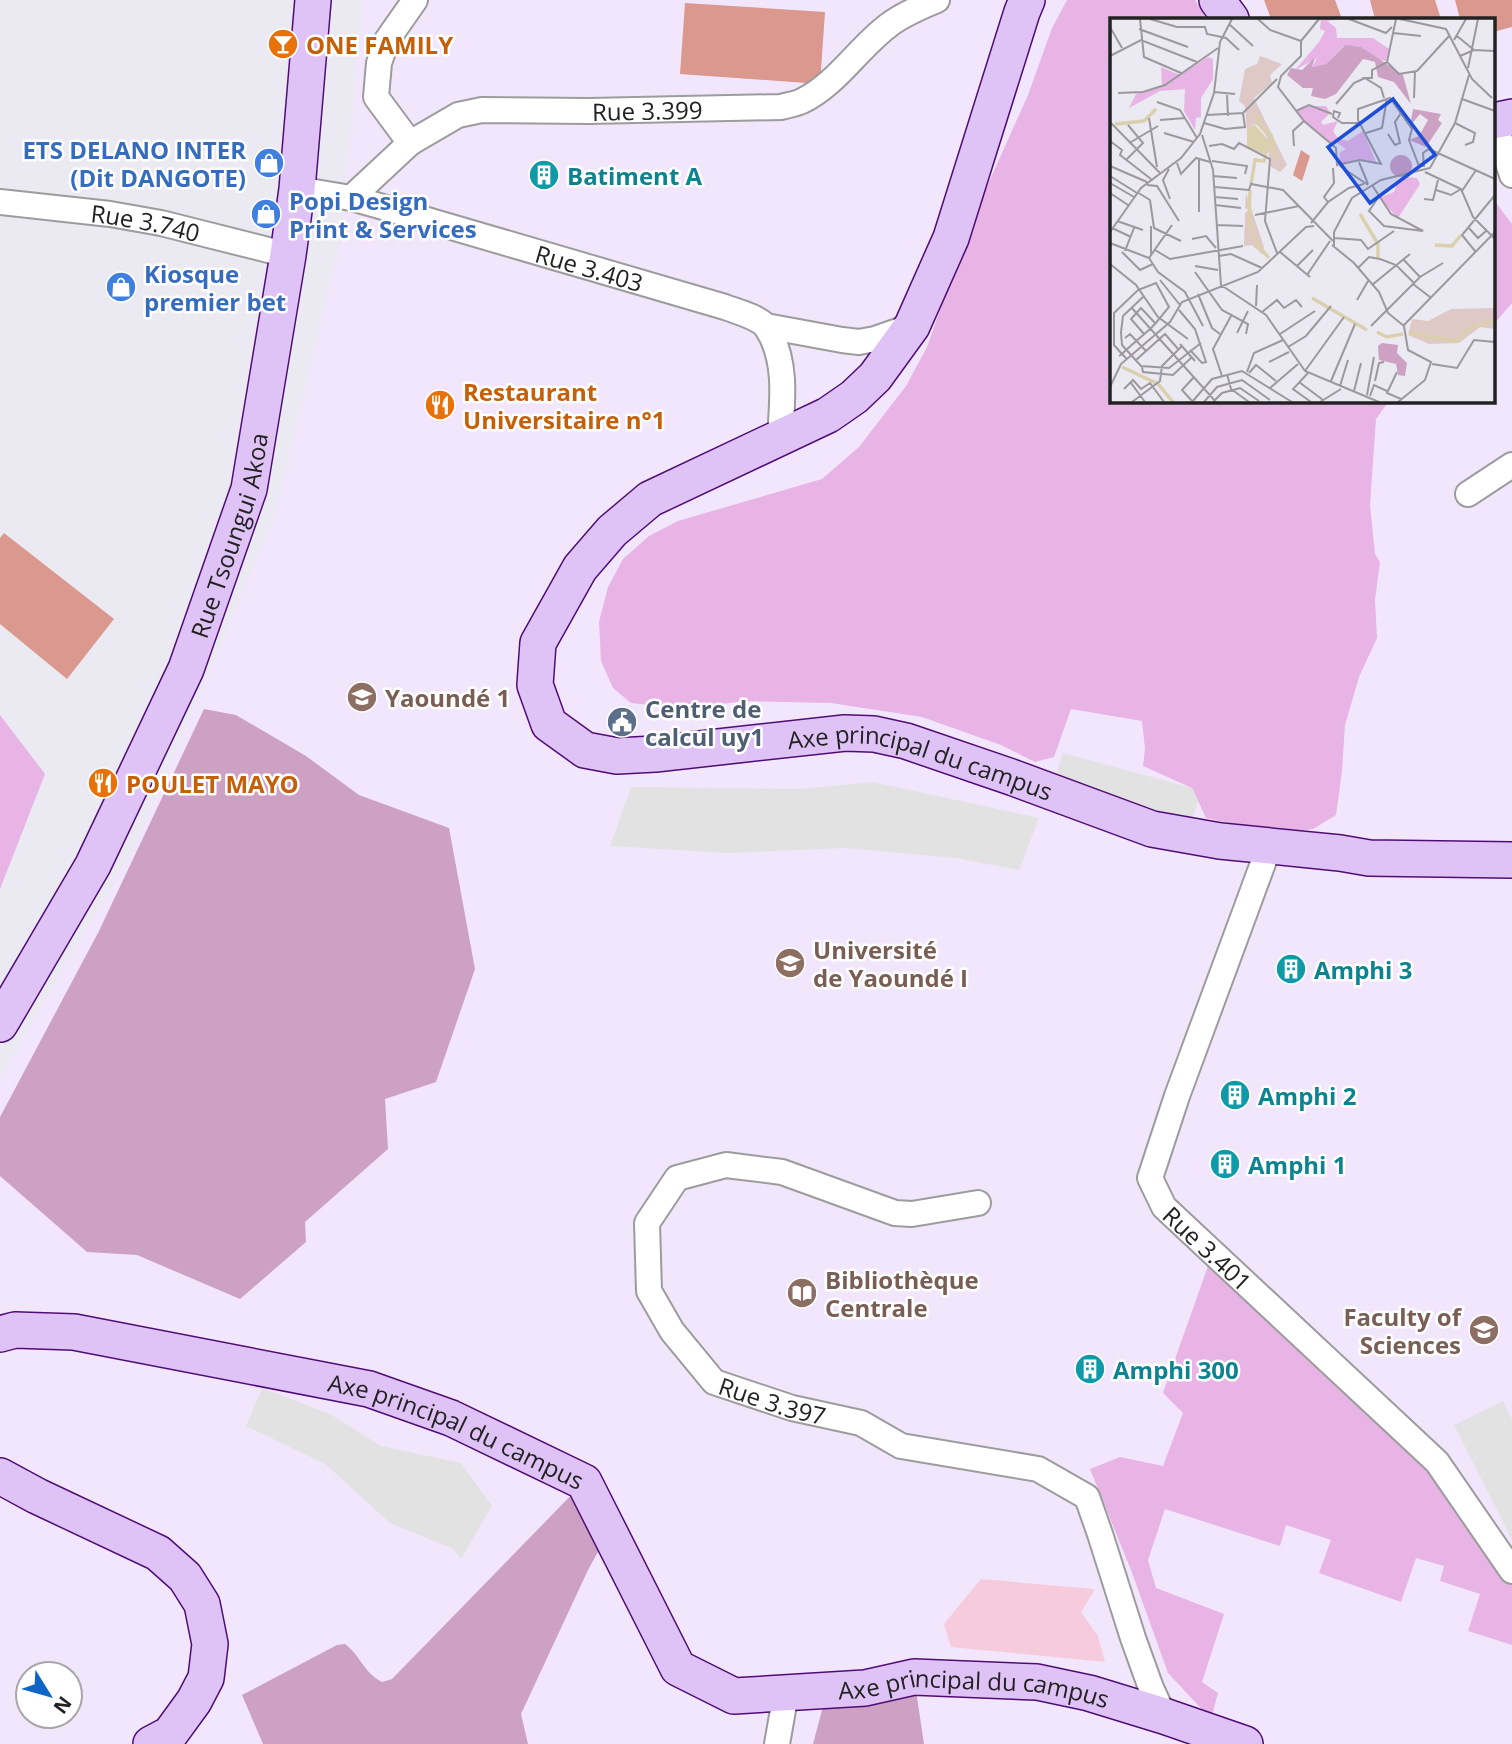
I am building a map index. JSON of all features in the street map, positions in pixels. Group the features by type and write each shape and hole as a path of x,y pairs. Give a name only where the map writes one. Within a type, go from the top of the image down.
{"street":[{"name":"Rue Tsoungui Akoa","path":"0,1024 93,865 186,669 250,489 297,189 313,0"},
{"path":"410,143 376,97 379,62 387,40 415,0"},
{"name":"Rue 3.399","path":"351,198 410,143 458,115 482,110 781,107 802,101 825,86 889,24 937,0"},
{"name":"Axe principal du campus","path":"1027,0 951,238 912,326 875,377 854,397 828,415 650,499 612,531 580,568 538,643 535,685 549,724 585,750 617,756 845,733 874,734 906,741 1014,778 1152,830 1220,841 1369,858 1512,860"},
{"path":"1217,0 1230,18"},
{"path":"1494,121 1512,117"},
{"path":"1494,124 1512,175"},
{"name":"Rue 3.403","path":"297,189 351,198 725,307 766,326 859,342 912,326"},
{"name":"Rue 3.740","path":"0,202 135,218 288,255"},
{"path":"766,326 782,368 780,438"},
{"path":"1468,494 1512,465"},
{"name":"Rue 3.401","path":"1269,847 1177,1096 1150,1178 1164,1207 1437,1462 1512,1571"},
{"name":"Rue 3.397","path":"978,1203 912,1214 895,1213 782,1172 726,1166 677,1178 647,1223 649,1291 672,1332 714,1382 792,1408 861,1423 901,1446 1038,1469 1087,1497 1132,1638 1164,1716"},
{"name":"Axe principal du campus","path":"0,1334 15,1330 74,1332 369,1389 451,1418 584,1482 678,1668 734,1696 865,1688 914,1677 1037,1682 1089,1693 1245,1744"},
{"path":"0,1476 158,1553 185,1577 202,1604 210,1644 206,1678 194,1701 170,1734 151,1744"},
{"path":"777,1744 786,1693"}],"shaded area":[{"name":"Université de Yaoundé I","path":"364,0 1512,0 1512,1744 0,1744 0,1078 134,848 276,515 341,238"},
{"path":"1067,0 1195,0 1204,15 1203,18 1110,18 1110,402 1388,402 1376,419 1370,505 1375,554 1380,562 1375,600 1377,638 1359,677 1345,725 1336,815 1313,829 1281,834 1206,818 1192,788 1143,766 1145,749 1142,721 1071,709 1054,757 1035,762 1001,745 922,717 831,703 744,701 699,707 631,703 613,688 601,661 599,622 608,587 623,559 649,536 678,521 822,479 859,447 906,386 927,347 972,220 1028,95 1052,28"},
{"path":"1264,0 1335,0 1342,18 1271,18"},
{"path":"1370,0 1435,0 1441,18 1375,18"},
{"path":"1455,0 1512,0 1512,27 1494,32 1494,18 1460,18"},
{"path":"685,3 825,12 820,84 680,74"},
{"path":"1494,200 1512,224 1512,303 1494,324"},
{"path":"4,533 114,619 67,679 0,624 0,538"},
{"path":"204,709 236,715 306,756 359,795 449,828 475,969 436,1082 385,1099 388,1149 305,1222 306,1242 240,1299 137,1255 87,1252 0,1176 0,1117 99,931"},
{"path":"0,715 45,774 0,889"},
{"path":"1063,753 1192,788 1198,801 1187,835 1051,792"},
{"path":"873,782 1039,818 1019,870 956,858 846,848 728,853 610,846 631,787 800,789"},
{"path":"1213,1252 1437,1462 1512,1571 1512,1645 1468,1631 1480,1594 1440,1581 1444,1566 1416,1558 1401,1602 1319,1573 1331,1540 1286,1525 1280,1546 1165,1509 1148,1560 1156,1588 1224,1614 1202,1682 1218,1693 1211,1719 1168,1673 1131,1570 1090,1469 1120,1457 1163,1466 1183,1413 1163,1393"},
{"path":"262,1388 330,1414 381,1446 461,1463 492,1506 461,1559 453,1549 390,1523 325,1464 246,1426"},
{"path":"1503,1401 1512,1419 1512,1540 1454,1425"},
{"path":"584,1482 609,1532 588,1570 521,1714 528,1744 263,1744 242,1695 337,1645 345,1644 376,1678 382,1682 392,1679"},
{"path":"981,1579 1093,1589 1081,1612 1098,1636 1105,1662 951,1647 944,1624"},
{"path":"914,1677 924,1744 813,1744 827,1691"}],"place":[{"name":"ONE FAMILY","path":"283,44"},
{"name":"ETS DELANO INTER (Dit DANGOTE)","path":"269,163"},
{"name":"Batiment A","path":"544,175"},
{"name":"Popi Design Print & Services","path":"266,214"},
{"name":"Kiosque premier bet","path":"121,287"},
{"name":"Restaurant Universitaire n°1","path":"440,405"},
{"name":"Yaoundé 1","path":"362,697"},
{"name":"Centre de calcul uy1","path":"622,722"},
{"name":"POULET MAYO","path":"103,783"},
{"name":"Université de Yaoundé I","path":"790,963"},
{"name":"Amphi 3","path":"1291,969"},
{"name":"Amphi 2","path":"1235,1095"},
{"name":"Amphi 1","path":"1225,1164"},
{"name":"Bibliothèque Centrale","path":"802,1293"},
{"name":"Faculty of Sciences","path":"1484,1330"},
{"name":"Amphi 300","path":"1090,1369"}]}
